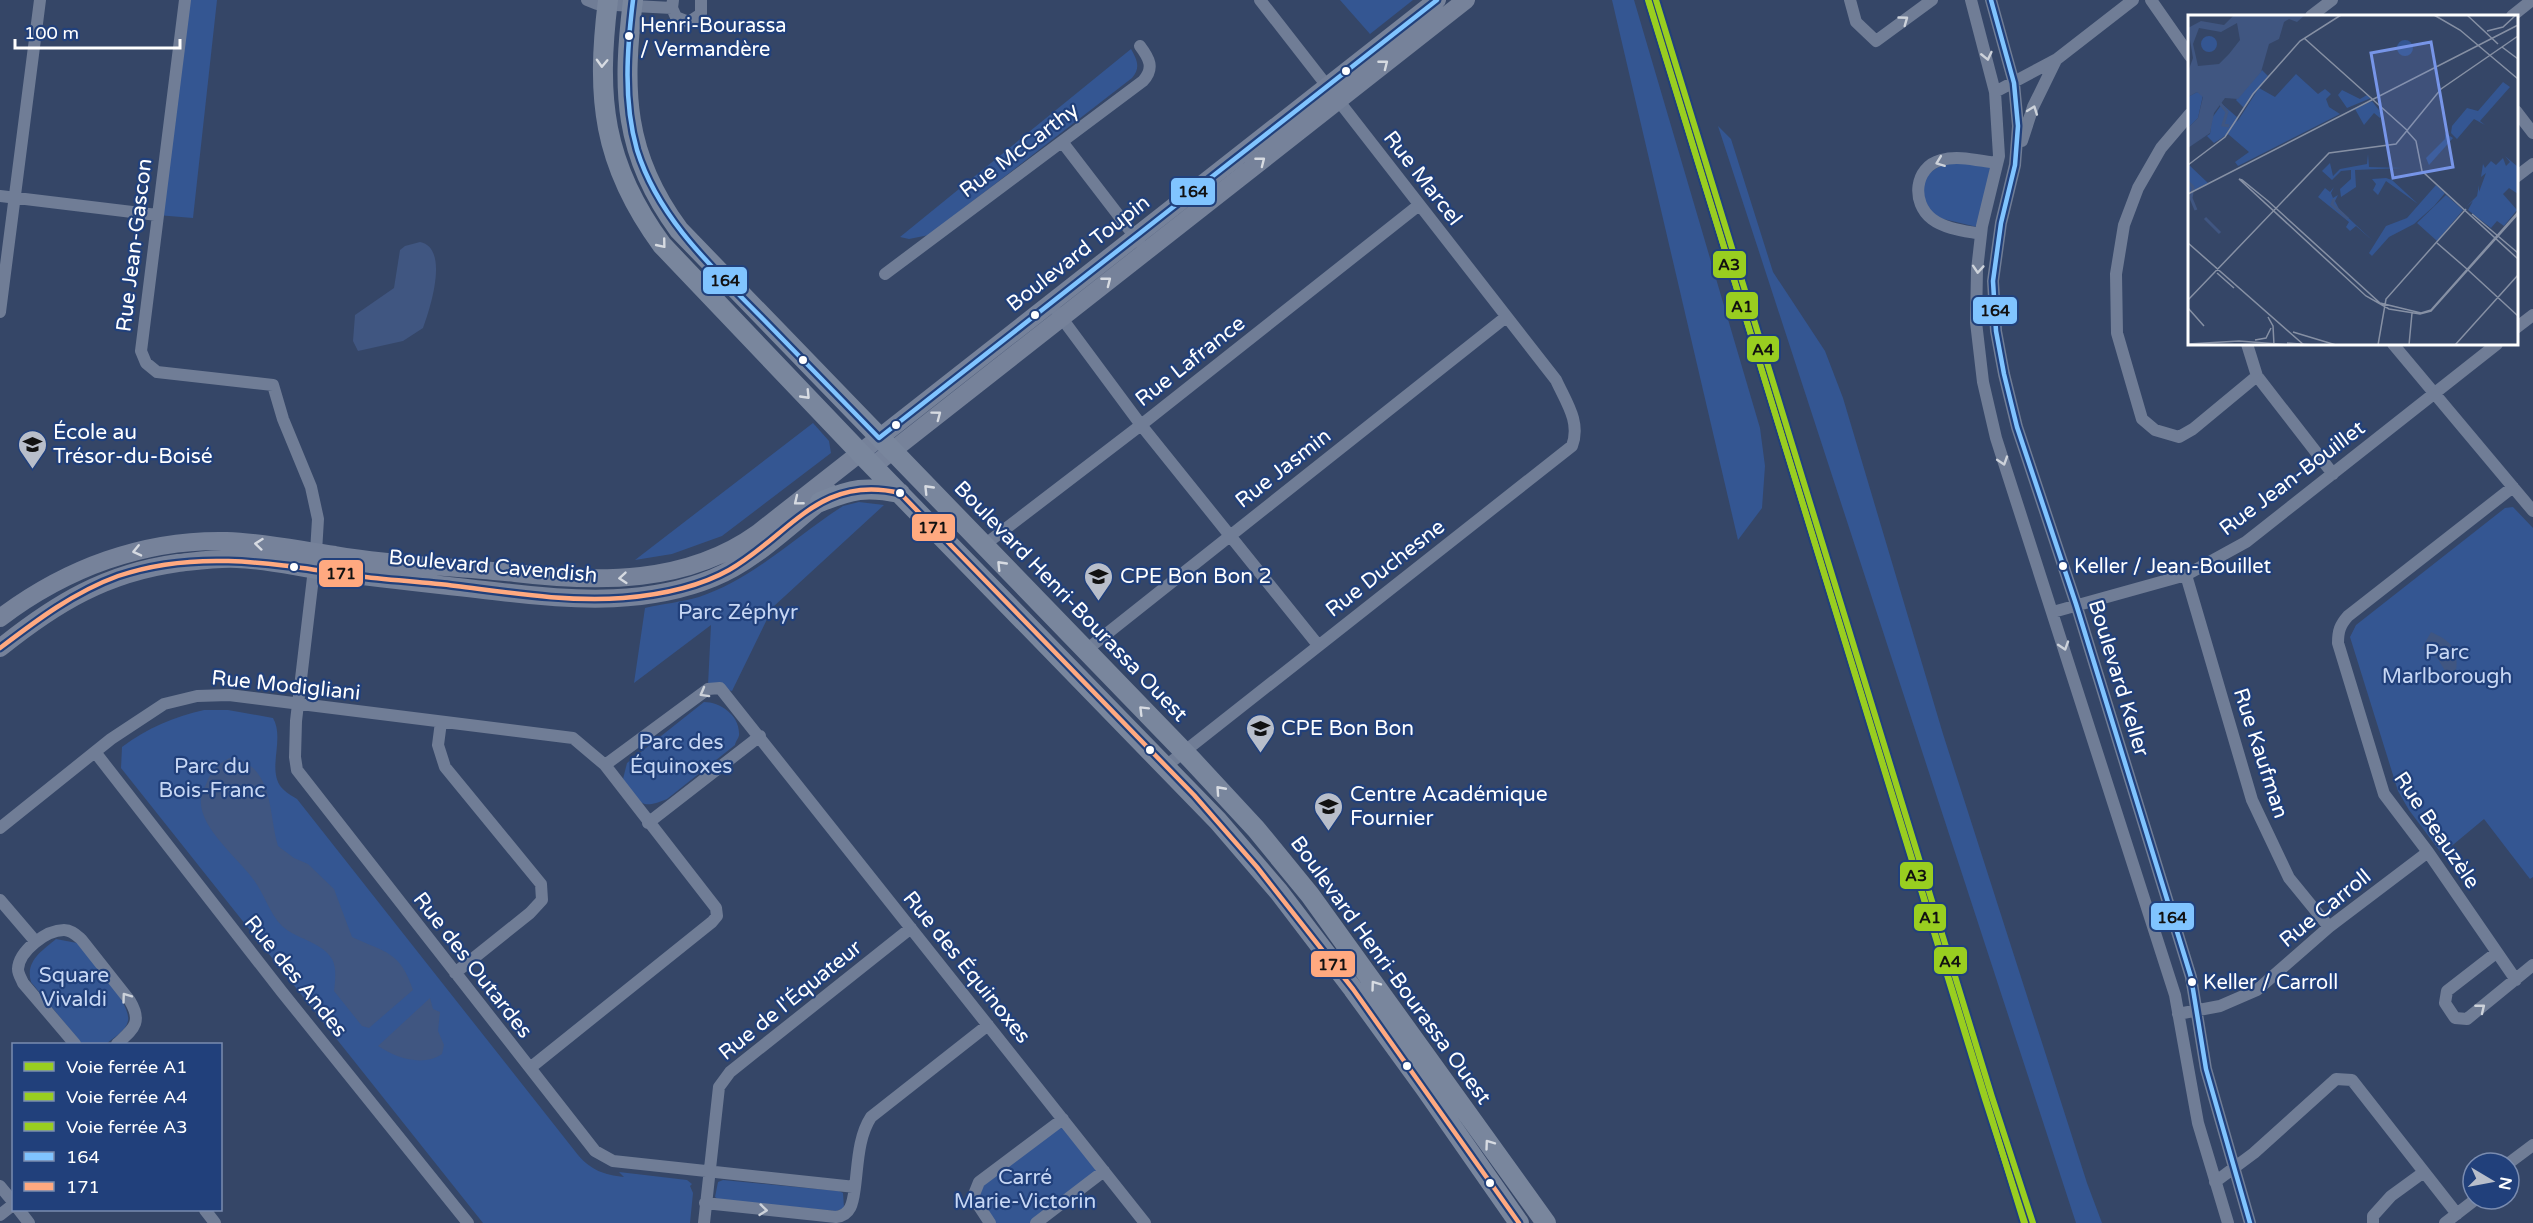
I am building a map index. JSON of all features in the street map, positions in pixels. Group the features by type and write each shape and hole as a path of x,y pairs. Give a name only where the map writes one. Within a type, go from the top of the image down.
{"main road":[{"name":"Boulevard Toupin","path":"1333,93 1437,0"},
{"name":"Boulevard Toupin","path":"866,459 1333,93 1466,0"},
{"name":"Boulevard Henri-Bourassa Ouest","path":"608,2 602,72 605,114 615,159 638,208 655,234 678,262 866,459 1166,766 1240,847 1316,940 1425,1088 1519,1223"},
{"name":"Boulevard Henri-Bourassa Ouest","path":"632,3 626,71 630,117 641,162 659,201 696,250 1256,829 1310,895 1546,1223"},
{"name":"Boulevard Cavendish","path":"0,618 69,575 117,556 152,547 226,541 316,560 558,598 600,599 640,596 688,586 729,570 820,502 866,459"},
{"name":"Boulevard Cavendish","path":"0,648 70,598 107,580 138,570 190,561 225,559 402,563 569,579 601,580 646,576 690,565 733,549 866,459"},
{"path":"820,502 850,490 865,488 900,493"}],"street":[{"path":"0,312 40,0"},
{"name":"Rue Jean-Gascon","path":"185,0 141,351 146,363 157,372 273,385"},
{"path":"587,0 673,4 680,20 694,21 701,14 701,0"},
{"name":"Rue Marcel","path":"1260,0 1556,380"},
{"path":"1850,0 1856,22 1876,40 1932,0"},
{"name":"Boulevard Keller","path":"1971,0 1995,92 1997,163 1981,234 1976,322 1983,382 1996,438 2172,983 2198,1123 2228,1223"},
{"name":"Boulevard Keller","path":"1991,0 2014,83 2019,126 2015,163 2001,223 1993,281 1996,331 2017,427 2076,604 2191,977 2206,1069 2250,1223"},
{"path":"1995,92 2056,59 2133,0"},
{"path":"2151,0 2188,53"},
{"path":"2312,15 2332,0"},
{"path":"2513,15 2532,0"},
{"name":"Rue McCarthy","path":"885,274 1063,143 1150,74 1149,57 1140,46"},
{"path":"2015,163 2033,107 2056,59"},
{"path":"2518,112 2533,133"},
{"path":"2188,116 2161,148 2144,178 2124,225 2116,274 2117,333 2142,419 2156,430 2179,437 2193,429 2257,376"},
{"path":"1063,143 1140,244"},
{"path":"1981,234 1944,225 1932,219 1922,208 1917,197 1920,178 1926,168 1939,160 1954,158 1997,163"},
{"path":"2518,176 2533,164"},
{"path":"0,196 157,215"},
{"name":"Rue Lafrance","path":"983,546 1141,425 1419,205"},
{"path":"1056,310 1141,425 1318,645"},
{"name":"Rue Jasmin","path":"1085,651 1506,317"},
{"path":"2247,345 2257,376 2333,474"},
{"path":"2394,345 2533,511"},
{"name":"Rue Jean-Bouillet","path":"2053,612 2186,575 2246,542 2496,345"},
{"name":"Rue Duchesne","path":"1166,766 1572,446 1576,435 1575,423 1556,380"},
{"name":"Rue des Outardes","path":"273,385 283,419 307,474 314,498 318,531 298,705 295,757 297,770 455,974 595,1151 603,1157 613,1161 855,1187"},
{"name":"Rue Beauzèle","path":"2513,487 2348,616 2339,628 2338,643 2381,788 2516,980"},
{"name":"Rue Kaufman","path":"2186,575 2252,800 2289,878 2329,927"},
{"name":"Rue des Équinoxes","path":"605,765 708,689 720,688 1145,1223"},
{"name":"Rue Modigliani","path":"0,828 94,752 164,704 197,696 229,695 573,738 605,765"},
{"path":"441,722 438,745 445,767 541,884 542,900 530,913 455,974"},
{"path":"648,823 760,736"},
{"name":"Rue des Andes","path":"94,752 468,1223"},
{"path":"530,1068 717,916 716,908 605,765"},
{"name":"Rue Carroll","path":"2178,1014 2236,1001 2257,990 2329,927 2428,852"},
{"path":"0,900 36,942"},
{"name":"Rue de l'Équateur","path":"704,1223 719,1087 730,1072 911,928"},
{"path":"74,1043 23,983 18,972 19,962 36,942 51,933 62,930 72,931 81,939 130,1001 136,1012 137,1022 118,1043"},
{"path":"2496,953 2447,991 2445,1003 2455,1018 2467,1019 2533,965"},
{"path":"705,1203 844,1216 850,1210 862,1137 871,1117 988,1025"},
{"path":"2215,1182 2234,1170 2336,1079 2352,1080 2457,1214"},
{"path":"990,1223 973,1197 979,1182 1063,1119"},
{"path":"1036,1223 1104,1171"},
{"path":"2373,1223 2373,1216 2391,1196 2424,1172"},
{"path":"0,1186 12,1201"},
{"path":"0,1215 12,1206"},
{"path":"2445,1223 2461,1211"}],"green space":[{"path":"185,0 217,0 193,218 157,215"},
{"path":"1340,0 1413,0 1370,34"},
{"path":"1612,0 1634,0 1760,428 1765,466 1762,508 1738,540"},
{"path":"1131,49 1137,63 1132,78 929,235 909,239 900,237"},
{"path":"1718,126 1731,139 1773,272 1825,351 1843,398 1943,734 2087,1183 2102,1223 2076,1223"},
{"path":"1957,161 1992,166 1977,227 1935,217 1924,198 1924,181 1932,171"},
{"path":"813,423 829,441 831,453 722,536 672,554 635,560"},
{"name":"Parc Zéphyr","path":"859,502 884,505 773,607 732,691 708,685 711,625 634,683 645,608 692,599 719,589 774,556 843,506"},
{"name":"Parc Marlborough","path":"2513,507 2533,528 2533,877 2530,879 2484,819 2442,854 2409,810 2398,791 2350,637 2356,625 2505,508"},
{"name":"Parc des Équinoxes","path":"704,702 716,704 732,715 738,726 739,734 735,745 667,799 651,804 641,802 623,779 627,763"},
{"name":"Parc du Bois-Franc","path":"204,710 228,710 273,718 277,735 276,771 281,787 297,799 578,1155 593,1168 610,1175 624,1177 619,1172 687,1180 692,1184 690,1186 693,1193 690,1223 483,1223 121,768 122,747 131,740 161,724"},
{"name":"Square Vivaldi","path":"56,939 77,943 109,981 123,1003 128,1021 122,1031 107,1043 81,1043 31,982 30,968 40,952"},
{"name":"Carré Marie-Victorin","path":"1063,1119 1104,1171 1036,1223 990,1223 973,1197 979,1182"},
{"path":"723,1180 839,1191 843,1193 844,1208 836,1211 719,1200 715,1197 718,1182"}],"shaded area":[{"path":"420,242 429,247 434,255 436,267 433,294 423,328 403,341 358,351 353,341 355,315 394,288 400,250 405,246"},
{"path":"2431,632 2448,642 2455,651 2456,671 2445,671 2438,659 2422,648"},
{"path":"232,757 246,763 256,771 262,781 267,792 278,846 294,858 308,864 334,889 352,937 397,960 408,977 413,990 369,1028 362,1026 334,991 335,966 328,953 282,926 253,879 220,842 206,820 202,810 203,790 214,770"},
{"path":"430,998 433,1009 440,1012 438,1031 444,1045 442,1054 427,1060 410,1059 378,1046"}],"rail line":[{"name":"A1","path":"1648,0 2024,1223"},
{"name":"A4","path":"1656,0 1992,1097 2033,1223"},
{"name":"A3","path":"1649,2 2025,1223"}],"transit line":[{"name":"164","path":"633,0 628,56 630,113 637,150 659,199 690,242 708,262 879,438 1437,0"},
{"name":"164","path":"1991,0 2014,83 2018,126 2015,165 2001,223 1993,281 1996,331 2004,374 2017,427 2076,604 2191,977 2206,1069 2250,1223"},
{"name":"171","path":"0,648 56,608 86,590 118,576 177,563 237,561 560,598 623,598 664,593 704,582 729,570 751,556 807,511 826,500 848,492 872,489 900,493 1194,795 1257,867 1353,989 1519,1223"}],"place":[{"name":"Henri-Bourassa / Vermandère","path":"629,36"},
{"name":"École au Trésor-du-Boisé","path":"32,470"},
{"name":"Keller / Jean-Bouillet","path":"2063,566"},
{"name":"CPE Bon Bon 2","path":"1099,602"},
{"name":"CPE Bon Bon","path":"1260,754"},
{"name":"Centre Académique Fournier","path":"1329,832"},
{"name":"Keller / Carroll","path":"2192,982"}]}
